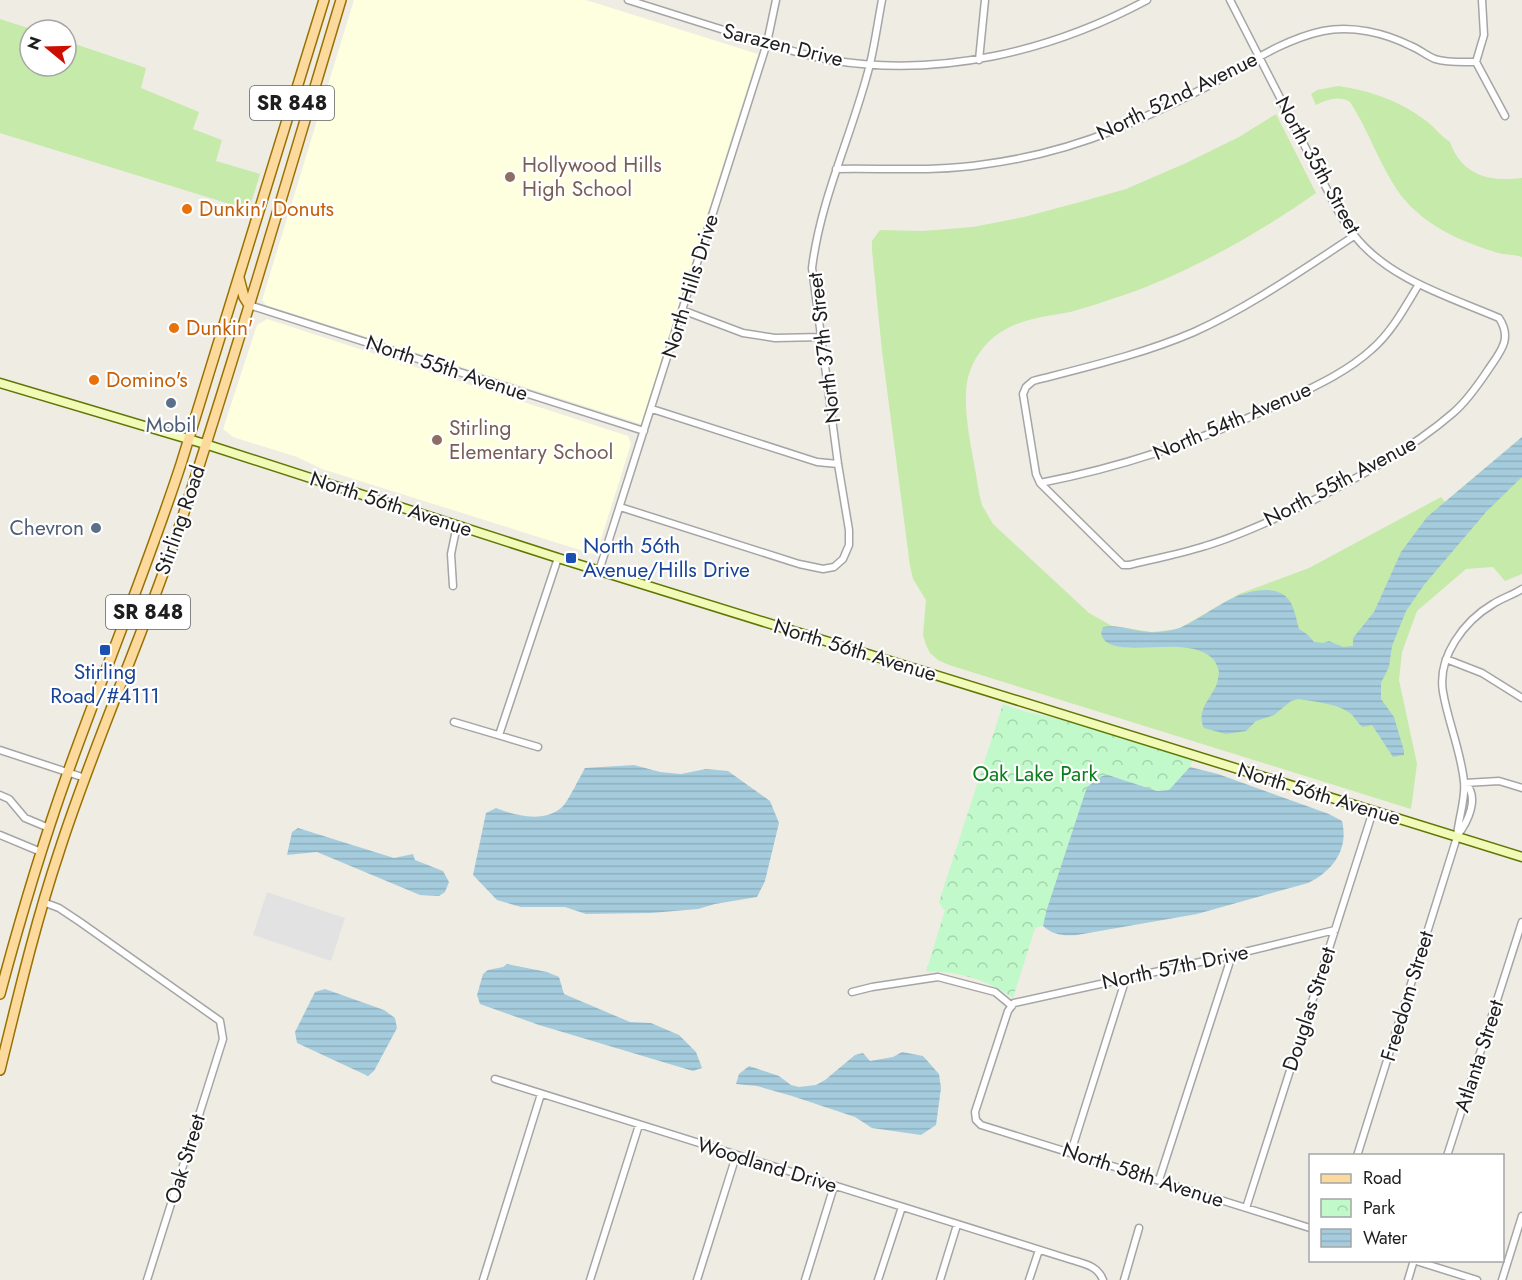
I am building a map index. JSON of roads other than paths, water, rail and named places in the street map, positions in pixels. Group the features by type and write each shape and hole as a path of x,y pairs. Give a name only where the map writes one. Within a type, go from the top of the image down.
{"main road":[{"name":"Stirling Road","path":"0,994 18,926 68,772 156,540 189,439 324,0"},
{"name":"Stirling Road","path":"0,1070 43,902 85,778 165,568 249,305 341,0"},
{"path":"238,276 244,297 249,305"}],"street":[{"name":"Sarazen Drive","path":"628,0 767,44 828,60 908,66 980,60 1029,49 1072,35 1147,0"},
{"name":"North Hills Drive","path":"599,571 767,44 776,0"},
{"name":"North 37th Street","path":"620,507 800,564 823,569 834,567 843,559 849,545 849,530 812,268 816,238 870,64 882,0"},
{"path":"980,60 985,0"},
{"name":"North 35th Street","path":"1230,0 1338,211 1354,236 1382,262 1419,284 1499,318 1506,328"},
{"path":"1482,0 1484,35 1476,62 1505,116"},
{"name":"North 52nd Avenue","path":"836,169 984,165 1054,151 1117,129 1208,86 1259,56 1294,40 1323,31 1347,28 1374,33 1410,45 1435,58 1450,62 1476,62"},
{"path":"1040,483 1036,474 1023,394 1026,387 1033,381 1117,359 1193,332 1254,302 1354,236"},
{"name":"North 54th Avenue","path":"1040,483 1121,465 1188,444 1267,410 1324,382 1371,350 1397,322 1419,284"},
{"name":"North 55th Avenue","path":"249,305 644,431"},
{"path":"682,310 743,333 775,338 822,337"},
{"name":"North 55th Avenue","path":"1040,483 1123,565 1129,566 1206,546 1268,522 1370,471 1424,436 1455,411 1478,385 1499,353 1506,337 1506,328"},
{"name":"North 56th Avenue","path":"0,383 189,439 599,571 1522,857"},
{"path":"652,409 817,462 838,464"},
{"path":"453,586 451,554 457,525"},
{"path":"499,735 558,558"},
{"path":"1457,837 1465,783 1443,690 1442,674 1446,659 1465,627 1491,605 1521,592"},
{"path":"1446,659 1482,673 1522,698"},
{"path":"454,722 538,747"},
{"path":"0,750 85,778"},
{"path":"1465,783 1499,781 1522,788"},
{"path":"1457,837 1466,824 1471,806 1471,790 1465,783"},
{"path":"0,795 9,799 25,819 49,828"},
{"path":"1463,803 1471,806"},
{"name":"Douglas Street","path":"1246,1208 1373,810"},
{"path":"0,835 41,852"},
{"name":"Freedom Street","path":"1357,1154 1457,837"},
{"name":"Oak Street","path":"43,902 59,908 220,1021 223,1038 147,1280"},
{"name":"Atlanta Street","path":"1448,1154 1522,922"},
{"name":"North 57th Drive","path":"1013,1004 1335,930"},
{"path":"1159,1180 1232,955"},
{"path":"852,992 938,977 994,992 1013,1004"},
{"path":"1071,1152 1126,978"},
{"name":"North 58th Avenue","path":"1013,1004 975,1112 976,1120 981,1125 1309,1227"},
{"name":"Woodland Drive","path":"495,1079 1072,1260 1100,1272 1103,1280"},
{"path":"483,1280 541,1094"},
{"path":"590,1280 639,1125"},
{"path":"697,1280 736,1156"},
{"path":"805,1280 834,1186"},
{"path":"878,1280 902,1207"},
{"path":"1502,1280 1522,1216"},
{"path":"940,1280 957,1225"},
{"path":"1124,1280 1139,1228"},
{"path":"1029,1280 1039,1250"},
{"path":"1408,1280 1414,1262"},
{"path":"1417,1262 1477,1280"}],"water":[{"path":"1522,437 1522,477 1486,512 1424,585 1406,611 1392,646 1389,667 1381,683 1381,699 1394,717 1404,755 1393,757 1372,725 1363,727 1344,710 1325,703 1298,699 1291,701 1274,715 1256,721 1246,731 1226,734 1204,728 1202,711 1217,684 1219,672 1213,659 1189,648 1114,646 1105,641 1101,633 1103,627 1109,626 1152,632 1176,629 1240,595 1268,590 1282,594 1291,602 1299,629 1314,642 1329,641 1343,647 1353,646 1353,638 1374,612 1401,552 1427,517"},
{"path":"634,765 660,772 681,774 706,769 728,771 770,801 779,823 765,881 757,897 698,909 651,913 586,914 565,907 521,907 497,900 473,875 486,813 496,808 521,816 549,815 564,805 585,768"},
{"path":"1190,767 1218,774 1329,814 1342,821 1343,841 1337,858 1325,872 1308,883 1197,914 1077,935 1058,934 1043,926 1087,787 1102,776 1108,775 1157,791 1169,790"},
{"path":"298,828 394,858 413,854 415,860 443,871 449,882 445,892 439,896 420,895 317,852 287,855 292,832"},
{"path":"507,964 547,972 559,977 564,994 630,1022 651,1023 679,1035 696,1052 702,1068 693,1071 539,1025 480,1004 477,995 483,974"},
{"path":"325,989 384,1010 395,1018 397,1028 374,1071 368,1076 297,1043 295,1032 315,992"},
{"path":"902,1052 923,1056 939,1074 941,1088 936,1125 921,1135 872,1128 855,1117 792,1096 757,1086 736,1084 739,1074 749,1066 779,1076 791,1085 799,1087 816,1085 855,1055 863,1053 870,1061 893,1057"}],"place":[{"name":"Hollywood Hills High School","path":"510,177"},
{"name":"Dunkin' Donuts","path":"187,209"},
{"name":"Dunkin'","path":"174,328"},
{"name":"Domino's","path":"94,380"},
{"name":"Mobil","path":"171,403"},
{"name":"Stirling Elementary School","path":"437,440"},
{"name":"Chevron","path":"96,528"},
{"name":"North 56th Avenue/Hills Drive","path":"571,558"},
{"name":"Stirling Road/#4111","path":"105,650"}],"park label":[{"name":"Oak Lake Park","path":"1035,774"}]}
